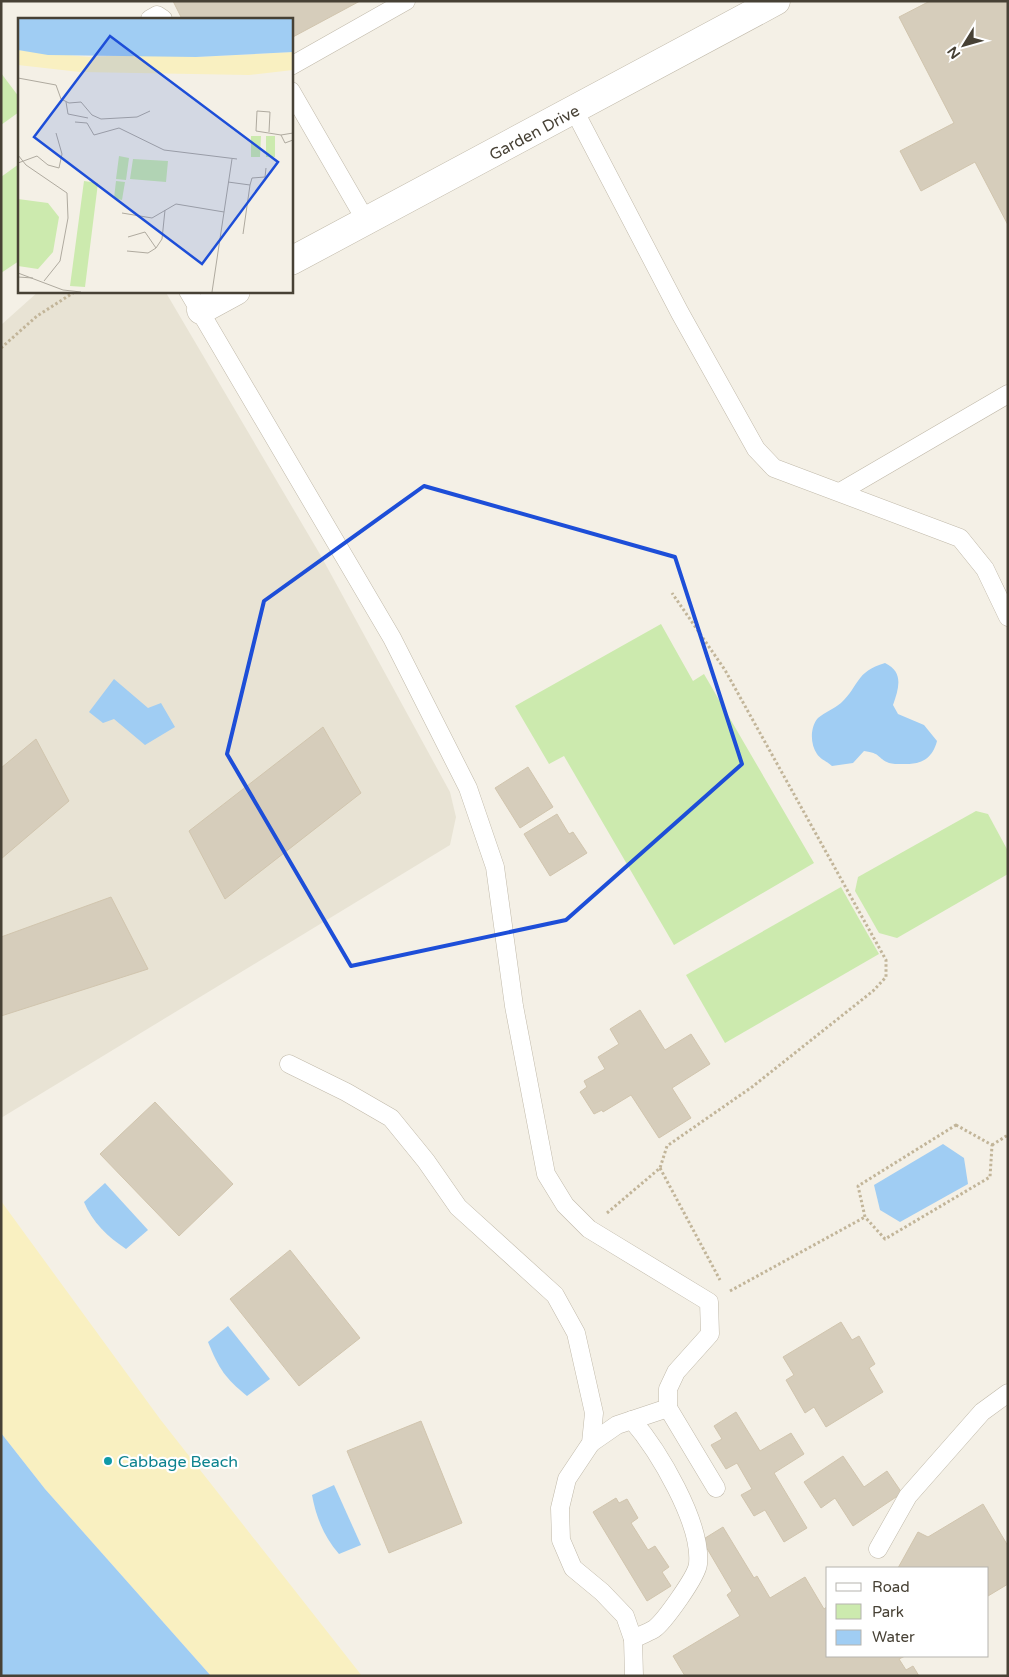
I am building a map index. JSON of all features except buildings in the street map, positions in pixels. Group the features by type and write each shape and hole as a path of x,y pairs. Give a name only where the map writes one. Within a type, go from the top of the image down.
{"street":[{"name":"Garden Drive","path":"292,260 776,1"},
{"path":"194,301 232,292"}],"lane":[{"path":"292,65 406,1"},
{"path":"292,93 366,221"},
{"path":"574,110 680,313 756,449 774,468 960,538 985,569 1008,617"},
{"path":"194,301 392,638 468,788 495,867 514,1006 546,1174 565,1205 589,1230 709,1302 710,1334 676,1372 668,1389 668,1408 716,1488"},
{"path":"840,492 1008,394"},
{"path":"289,1064 346,1092 391,1118 426,1161 458,1207 555,1295 576,1333 594,1413 591,1443"},
{"path":"878,1549 908,1496 982,1412 1008,1393"},
{"path":"634,1676 633,1639 625,1616 602,1592 573,1568 561,1540 560,1508 567,1479 591,1443 617,1425 668,1408"},
{"path":"632,1420 644,1435 680,1496 696,1536 698,1565 677,1603 655,1629 633,1639"}],"path":[{"path":"1,348 37,316 74,292"},
{"path":"589,1230 660,1168 667,1146 752,1087 873,991 886,978 886,960 725,670 672,593"},
{"path":"956,1125 992,1145 990,1177 886,1239 865,1217 858,1186 956,1125"},
{"path":"992,1145 1008,1134"},
{"path":"660,1168 727,1293"},
{"path":"709,1302 865,1217"}],"highlighted area":[{"path":"424,486 675,557 742,764 566,920 351,966 227,754 264,601"}],"shaded area":[{"path":"38,292 166,292 321,556 450,792 456,817 450,845 1,1118 1,325"}],"green space":[{"path":"1,73 18,96 18,113 1,125"},
{"path":"18,165 18,262 1,273 1,177"},
{"path":"661,624 693,681 704,674 814,863 674,945 564,756 549,764 515,706"},
{"path":"976,811 988,814 1008,851 1008,874 897,938 879,933 855,891 858,877"},
{"path":"841,887 879,954 725,1043 686,975"}],"sand":[{"name":"Cabbage Beach","path":"1,1201 160,1419 362,1676 211,1676 45,1489 1,1433"}],"water":[{"path":"885,663 895,671 898,681 893,705 898,714 924,725 937,741 932,753 924,760 908,764 890,763 876,754 864,751 853,763 832,766 817,754 813,745 812,736 815,722 841,703 863,675"},
{"path":"114,679 148,708 161,703 175,727 145,745 114,719 103,723 89,712"},
{"path":"943,1144 964,1158 968,1184 900,1222 880,1210 874,1185"},
{"path":"105,1183 148,1230 126,1249 101,1228 91,1216 84,1202"},
{"path":"228,1326 270,1379 247,1396 223,1372 208,1342"},
{"path":"1,1433 45,1489 211,1676 1,1676"},
{"path":"334,1485 361,1545 339,1554 321,1526 312,1495"}],"place":[{"name":"Cabbage Beach","path":"108,1461"}]}
